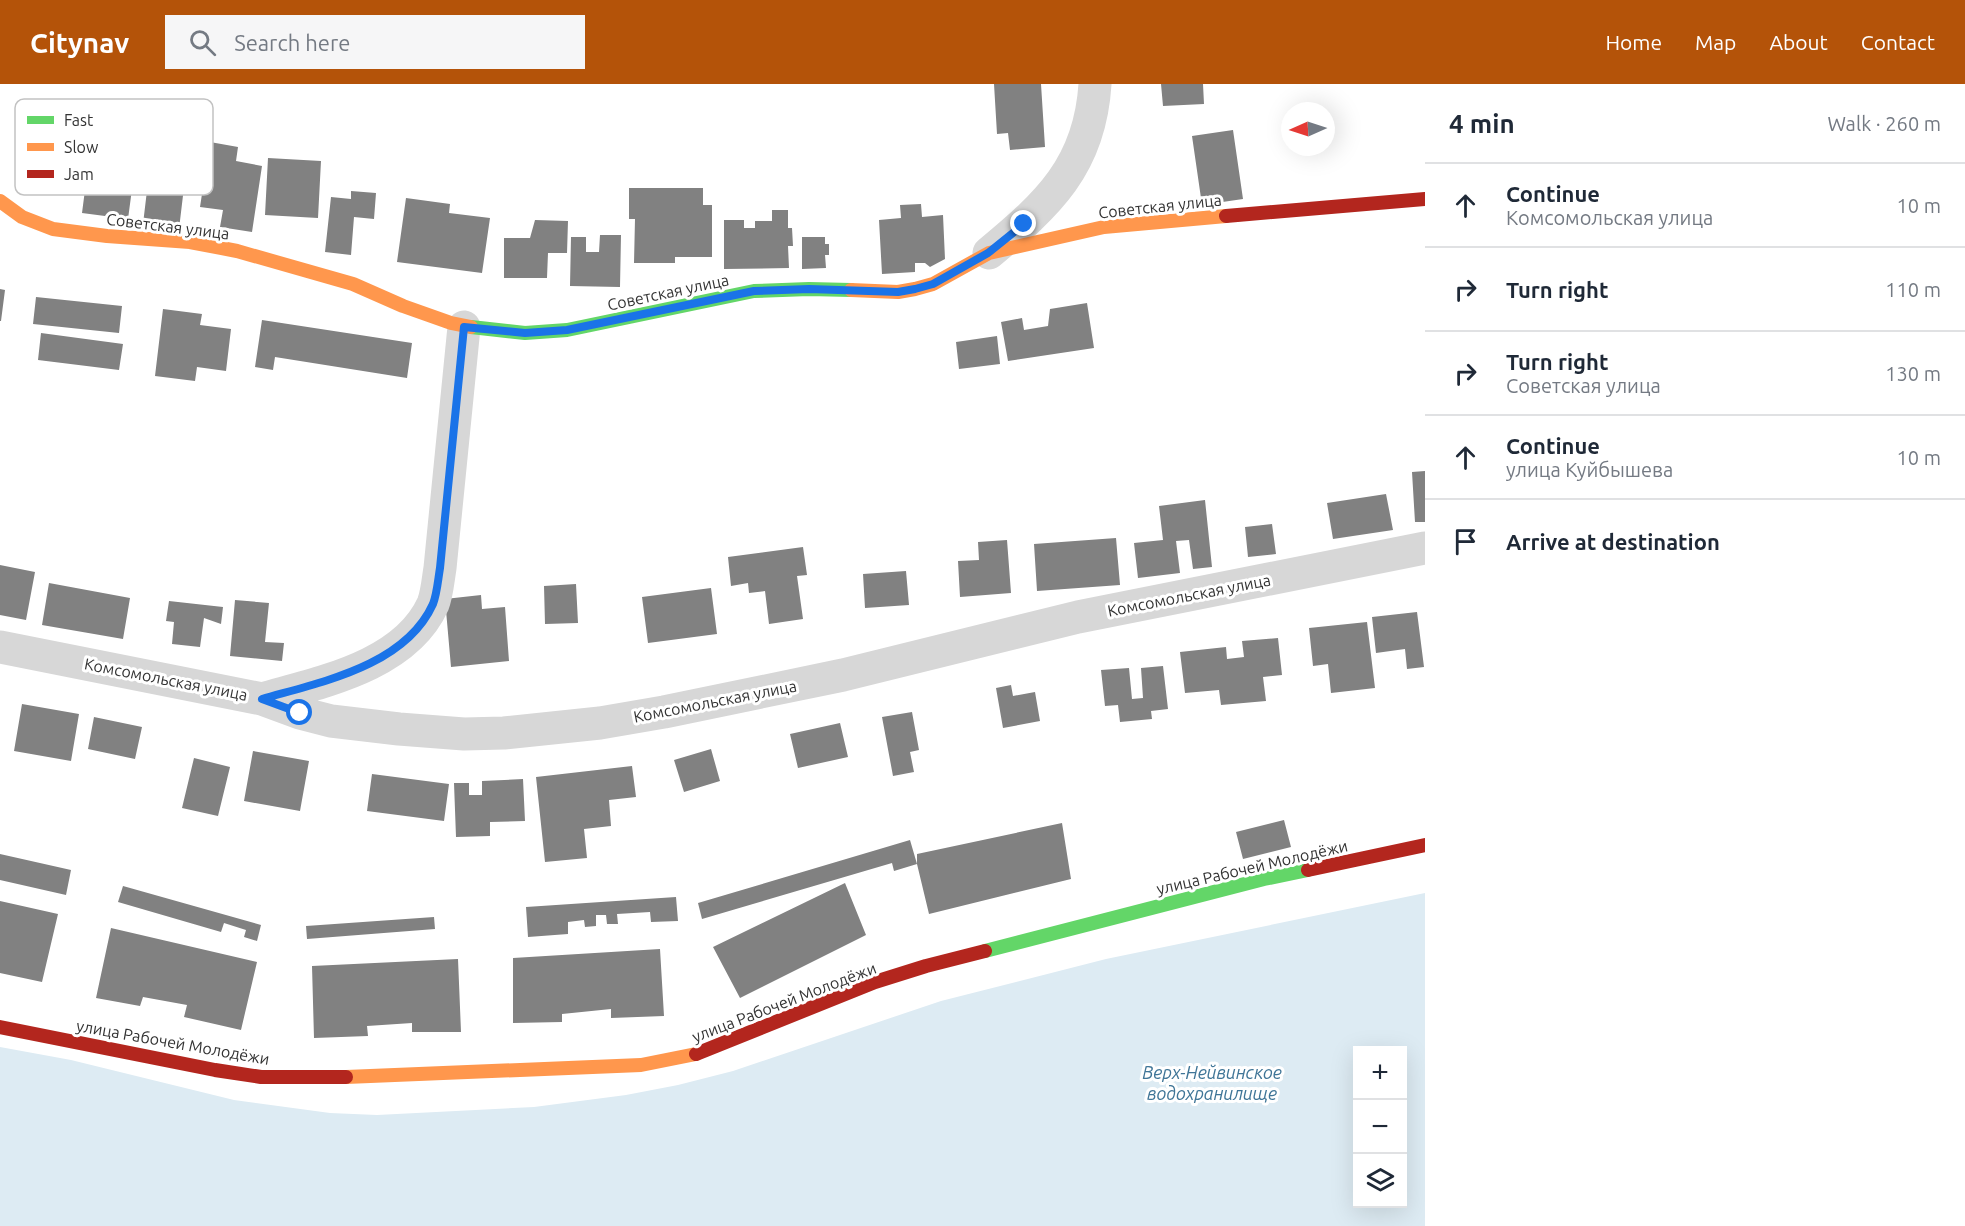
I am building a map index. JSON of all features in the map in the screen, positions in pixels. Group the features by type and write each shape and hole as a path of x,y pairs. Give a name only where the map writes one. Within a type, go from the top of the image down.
{"street":[{"path":"988,253 1037,211 1064,180 1083,142 1090,121 1095,84"},
{"name":"Советская улица","path":"0,201 22,217 53,229 190,243 266,258 353,284 403,306 464,327 525,333 567,330 754,291 809,289 898,292 933,284 988,253 1104,227 1425,199"},
{"path":"262,699 346,673 402,645 420,626 434,603 440,568 464,327"},
{"name":"Комсомольская улица","path":"0,647 262,699 331,721 464,734 504,733 600,723 664,712 843,675 1077,617 1425,548"},
{"name":"улица Рабочей Молодёжи","path":"0,1027 214,1070 261,1077 334,1077 641,1065 690,1056 876,982 927,966 1264,879 1425,845"}],"water":[{"name":"Верх-Нейвинское водохранилище","path":"1425,893 1425,1226 0,1226 0,1047 71,1060 234,1100 330,1113 377,1115 534,1107 626,1095 678,1085 733,1071 941,1001 1106,959"}],"building":[{"path":"994,84 1041,84 1045,147 1010,150 1008,133 997,134"},
{"path":"1161,84 1203,84 1204,104 1163,106"},
{"path":"1233,130 1243,199 1202,205 1192,136"},
{"path":"213,143 238,147 236,161 262,166 252,232 220,227 223,210 200,207 202,195 213,195"},
{"path":"268,158 321,161 318,218 265,215"},
{"path":"629,188 703,188 703,205 712,205 712,257 675,257 675,263 634,263 635,219 629,219"},
{"path":"351,191 376,193 374,219 354,217 351,255 325,252 331,197 351,199"},
{"path":"84,195 131,195 128,219 82,213"},
{"path":"146,195 183,195 179,229 143,224"},
{"path":"406,198 450,204 449,213 490,218 482,273 397,262"},
{"path":"921,204 922,217 943,215 945,259 930,267 925,263 915,263 915,272 882,274 879,220 901,218 900,205"},
{"path":"772,210 788,210 788,228 792,228 793,246 788,246 789,268 724,269 724,220 744,220 744,228 755,228 755,221 772,221"},
{"path":"535,220 568,221 567,253 548,253 547,278 504,278 504,238 530,238"},
{"path":"600,235 621,235 620,287 570,286 571,237 586,237 586,252 599,252"},
{"path":"802,237 825,237 825,244 829,244 829,255 825,255 826,268 802,269"},
{"path":"0,289 5,290 1,321 0,321"},
{"path":"36,297 122,306 119,333 33,324"},
{"path":"1087,303 1094,348 1008,361 1001,322 1022,318 1024,330 1048,326 1050,309"},
{"path":"163,309 202,314 200,325 231,329 226,371 197,367 195,381 155,376"},
{"path":"262,320 412,343 407,378 275,357 273,370 255,367"},
{"path":"41,333 123,344 119,370 38,360"},
{"path":"997,336 1000,364 959,369 956,342"},
{"path":"1425,471 1425,522 1415,522 1412,472"},
{"path":"1386,494 1393,530 1333,539 1327,503"},
{"path":"1205,500 1212,567 1193,569 1189,540 1176,541 1180,573 1138,578 1134,543 1163,540 1159,506"},
{"path":"1272,524 1276,554 1248,557 1245,527"},
{"path":"1116,538 1120,585 1037,591 1034,544"},
{"path":"1007,540 1011,593 960,597 958,561 979,560 978,542"},
{"path":"803,547 807,575 797,576 803,619 769,624 765,591 749,593 748,583 731,586 728,557"},
{"path":"0,565 35,572 26,620 0,615"},
{"path":"906,571 909,605 865,608 863,574"},
{"path":"49,583 130,598 123,639 42,625"},
{"path":"576,584 578,623 545,624 544,586"},
{"path":"711,588 717,634 648,643 642,597"},
{"path":"481,595 482,609 505,607 509,661 451,667 445,599"},
{"path":"235,600 269,603 265,642 284,643 282,661 230,656"},
{"path":"169,601 223,607 221,624 204,618 200,647 172,644 174,622 166,621"},
{"path":"1417,612 1424,667 1407,669 1405,649 1376,653 1372,617"},
{"path":"1367,622 1375,688 1331,693 1328,664 1313,666 1309,628"},
{"path":"1278,638 1282,675 1263,677 1266,701 1221,705 1219,690 1185,693 1180,652 1226,647 1227,659 1244,657 1242,641"},
{"path":"1163,666 1168,709 1151,711 1152,719 1120,722 1118,705 1105,706 1101,670 1129,668 1132,699 1143,698 1141,668"},
{"path":"1011,685 1013,696 1035,692 1040,721 1003,728 996,688"},
{"path":"22,704 79,714 71,761 14,751"},
{"path":"912,712 919,750 910,752 914,772 893,776 882,717"},
{"path":"94,717 142,727 135,759 88,749"},
{"path":"840,723 848,757 798,768 790,734"},
{"path":"711,749 720,781 684,792 674,760"},
{"path":"253,751 309,761 300,811 244,801"},
{"path":"194,758 230,767 218,816 182,808"},
{"path":"632,766 636,797 609,800 611,826 584,829 587,858 545,862 536,777"},
{"path":"372,774 449,784 444,821 367,811"},
{"path":"523,779 525,821 490,822 490,836 456,837 454,783 469,783 469,795 482,795 482,781"},
{"path":"1284,820 1291,847 1243,859 1236,832"},
{"path":"1062,823 1071,879 929,914 917,864 917,854"},
{"path":"910,840 917,864 894,871 892,863 702,919 698,903"},
{"path":"0,854 71,870 66,895 0,880"},
{"path":"845,883 866,935 740,998 713,947"},
{"path":"123,886 261,925 257,941 244,937 246,930 224,923 221,932 118,902"},
{"path":"676,897 678,921 651,922 650,912 617,914 618,924 607,924 606,915 596,915 596,926 585,927 584,920 568,922 568,934 528,937 526,907"},
{"path":"0,901 58,914 42,982 0,973"},
{"path":"434,917 435,929 307,939 306,926"},
{"path":"111,928 257,962 241,1030 184,1017 187,1005 143,997 140,1006 96,998"},
{"path":"660,949 664,1016 611,1018 611,1009 562,1014 562,1022 513,1023 513,958"},
{"path":"458,959 461,1032 412,1032 412,1023 367,1026 368,1036 314,1038 312,966"}],"traffic: fast":[{"path":"471,327 525,333 567,330 754,291 851,290"},
{"path":"985,951 1264,879 1308,870"}],"traffic: slow":[{"path":"0,201 22,217 53,229 107,236 190,242 237,251 353,284 403,306 451,323 471,327"},
{"path":"851,290 898,292 915,289 933,284 989,253 1104,227 1226,216"},
{"path":"346,1077 641,1065 696,1054"}],"traffic: jam":[{"path":"1226,216 1425,199"},
{"path":"1308,870 1425,845"},
{"path":"696,1054 875,982 985,951"},
{"path":"0,1027 261,1077 346,1077"}],"route":[{"path":"300,713 262,699 346,673 402,645 420,626 434,603 440,568 464,327 525,333 567,330 754,291 809,289 898,292 915,289 950,276 988,253 1024,224"}]}
